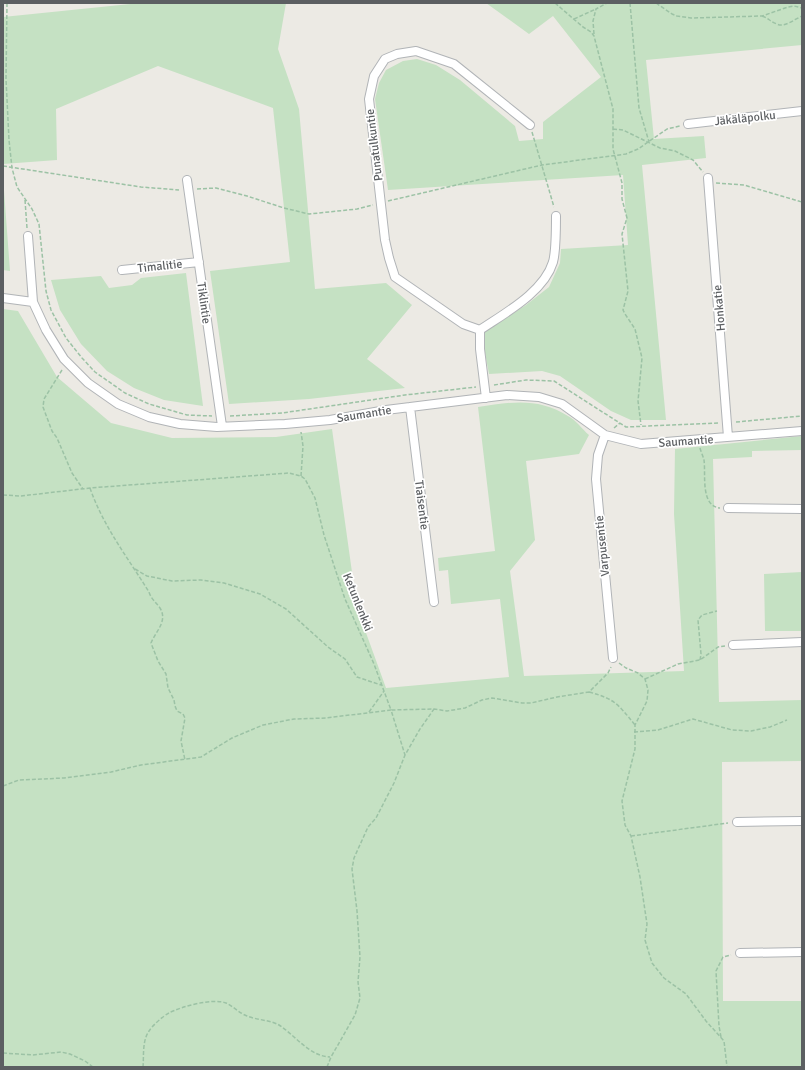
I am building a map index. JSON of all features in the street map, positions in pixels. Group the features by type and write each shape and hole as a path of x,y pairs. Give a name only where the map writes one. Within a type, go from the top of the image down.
{"street":[{"name":"Punatulkuntie","path":"480,330 463,324 396,277 389,258 369,100 374,76 385,59 397,54 416,51 454,64 530,125"},
{"name":"Jäkäläpolku","path":"688,124 802,112"},
{"name":"Tiklintie","path":"187,180 222,426"},
{"name":"Honkatie","path":"708,181 728,437"},
{"path":"486,398 480,349 480,330 518,304 544,282 553,261 556,216"},
{"name":"Saumantie","path":"28,236 33,302 46,330 67,362 88,383 118,404 149,417 180,424 222,426 300,423 507,395 539,397 562,404 605,435 641,444 802,431"},
{"name":"Timalitie","path":"122,270 199,262"},
{"path":"3,298 33,302"},
{"name":"Tiaisentie","path":"410,407 434,602"},
{"name":"Varpusentie","path":"605,435 598,455 596,479 613,658"},
{"path":"728,508 802,509"},
{"path":"733,645 802,642"},
{"path":"737,822 802,821"},
{"path":"740,953 802,952"}],"path":[{"path":"555,3 594,36"},
{"path":"574,19 606,3"},
{"path":"630,3 639,108 649,142"},
{"path":"658,4 662,3"},
{"path":"7,4 6,79 8,140 12,168 16,187 37,217 42,241 46,291 51,310 66,338 82,358 95,372 125,393 149,404 187,415 220,417 282,413 406,395 526,380 554,381 626,427 728,422 802,416"},
{"path":"658,4 672,14 691,18 762,16 788,7 794,6 802,8"},
{"path":"596,9 593,21 594,36 613,110 612,129 614,156 622,183 622,199 627,218 622,234 628,291 623,310 635,329 642,358 638,401 641,426"},
{"path":"762,16 769,18 779,26 802,16"},
{"path":"3,166 141,187 189,190 216,188 308,214 358,209 542,165 626,154 638,149 667,129 688,124"},
{"path":"530,125 556,216"},
{"path":"612,129 623,130 660,148 675,151 693,160 708,181 744,185 802,202"},
{"path":"25,200 28,236"},
{"path":"67,362 44,399 43,407 52,431 57,438 72,473 83,489"},
{"path":"3,495 21,496 90,488 289,473 300,476 303,446 300,423"},
{"path":"697,440 704,460 705,490 708,499 712,505 717,508 728,508"},
{"name":"Ketunlenkki","path":"300,476 305,479 315,498 324,535 346,599 384,691 405,755"},
{"path":"90,488 96,505 105,522 153,600 160,608 163,622 151,643 158,661 166,674 168,688 174,700 175,706 177,710 183,714 184,718 181,742 185,760"},
{"path":"133,568 148,576 172,581 201,580 224,583 260,594 286,609 328,647 345,659 357,677 382,686"},
{"path":"700,660 701,654 698,620 702,615 717,611"},
{"path":"645,679 678,664 700,660 718,647 733,645"},
{"path":"589,692 608,673 613,658 626,668 638,673 645,679 648,690 647,701 635,725 635,749 622,801 625,825 631,836 646,912 647,924 645,940 652,963 664,978 686,994 706,1021 724,1041 726,1067"},
{"path":"369,712 384,691"},
{"path":"3,786 19,780 64,778 201,757 232,738 263,725 294,719 326,718 391,710 434,709 447,711 465,708 482,700 492,698 531,703 589,692 605,697 619,705 635,725"},
{"path":"327,1067 330,1057 355,1015 360,998 358,982 360,957 352,869 354,858 368,827 376,818 394,783 405,755 434,709"},
{"path":"634,732 658,730 693,719 732,730 751,731 770,727 787,720"},
{"path":"631,836 737,822"},
{"path":"721,1037 716,971 723,957 740,953"},
{"path":"143,1067 145,1042 149,1031 159,1021 169,1013 190,1006 210,1002 225,1003 248,1016 278,1024 311,1051 324,1057 330,1057"},
{"path":"3,1053 33,1055 61,1052 70,1054 85,1061 93,1067"}],"green space":[{"path":"140,3 286,3 278,49 299,109 315,289 386,283 412,305 367,359 405,388 309,399 229,404 210,271 290,262 273,108 158,66 56,109 57,160 3,164 3,17"},
{"path":"486,3 802,3 802,45 646,60 654,139 704,136 706,158 642,165 666,420 631,420 611,411 560,376 542,371 489,374 485,353 485,332 526,305 549,287 560,263 561,249 628,245 623,175 388,190 375,99 379,83 386,70 403,61 417,59 436,65 460,80 515,126 519,141 543,139 543,122 601,77 553,16 529,34"},
{"path":"3,177 10,271 3,270"},
{"path":"186,273 203,406 164,400 134,388 107,371 81,344 60,310 51,280 101,276 109,288 132,285 141,278"},
{"path":"3,309 18,311 57,377 111,423 172,438 276,437 332,429 357,608 386,688 509,677 500,599 451,604 448,570 439,571 438,558 495,551 478,407 524,402 535,403 557,410 571,418 589,435 579,454 526,461 535,540 510,571 524,676 684,671 674,514 675,449 802,436 802,450 752,451 752,457 713,459 719,702 802,700 802,761 722,762 723,1001 802,1001 802,1067 3,1067"},
{"path":"802,572 802,631 765,631 764,574"}]}
